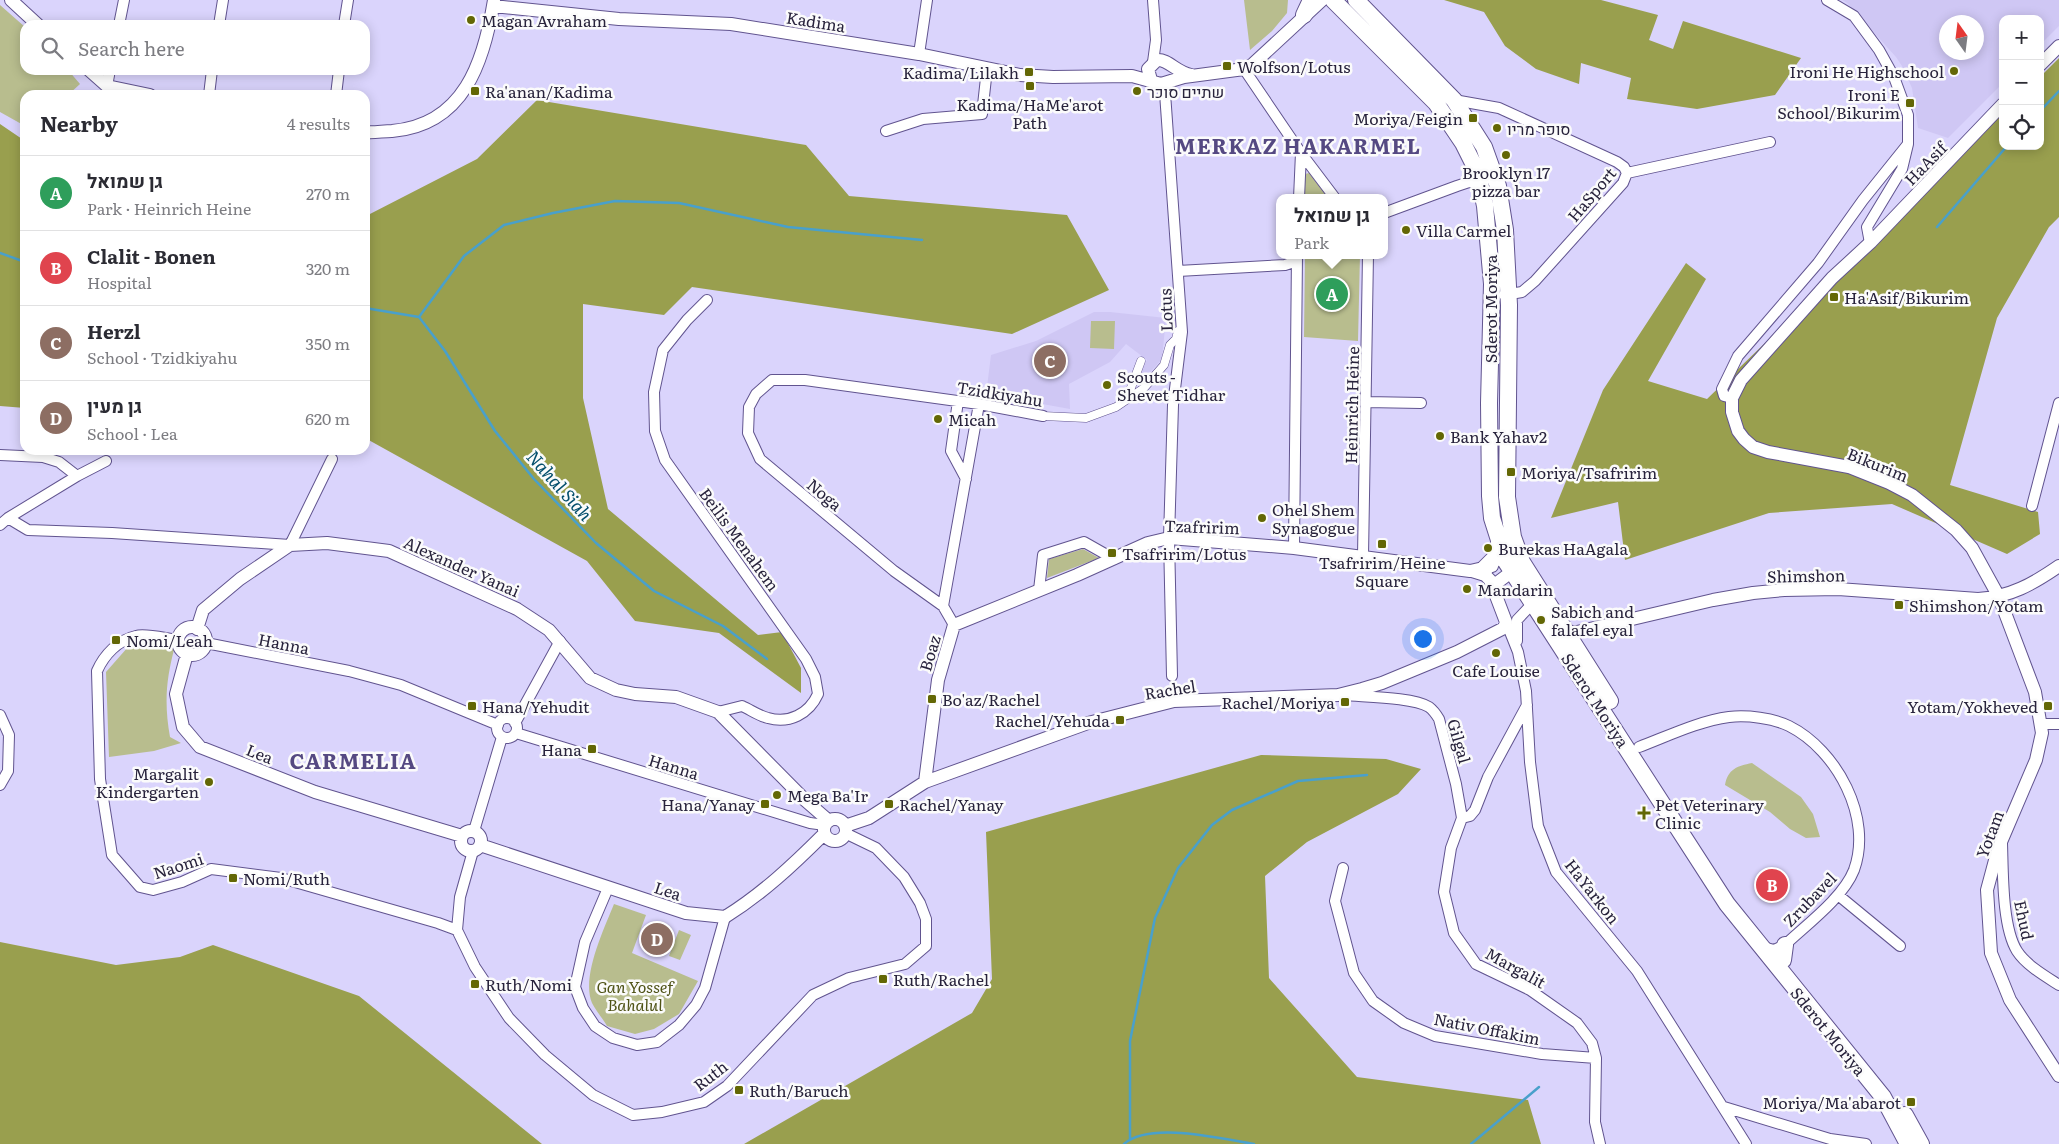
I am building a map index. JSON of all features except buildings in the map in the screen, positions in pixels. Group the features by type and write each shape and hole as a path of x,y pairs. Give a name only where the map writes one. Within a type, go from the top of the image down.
{"main road":[{"path":"1304,16 1311,0"},
{"name":"Sderot Moriya","path":"1333,0 1436,104 1463,143 1481,183 1487,222 1492,284 1489,403 1490,476 1492,518 1499,542 1514,565 1567,634 1732,895 1874,1070 1891,1093 1921,1144"},
{"name":"Sderot Moriya","path":"1356,0 1454,100 1484,147 1498,186 1505,230 1508,296 1506,488 1513,537 1514,565 1533,603 1727,904 1883,1097 1908,1144"},
{"path":"1477,569 1497,556 1499,542"}],"street":[{"path":"11,0 33,20"},
{"path":"120,20 124,0"},
{"path":"220,20 223,0"},
{"path":"345,20 348,0"},
{"path":"919,54 927,0"},
{"path":"1153,0 1159,72 1193,75 1244,69 1253,64 1322,0"},
{"path":"1732,398 1741,380 1772,344 1832,278 1870,243 1867,227 1899,176 1908,144 1908,115 1901,93 1888,64 1854,16 1828,0"},
{"path":"370,132 401,130 426,123 447,111 471,81 479,62 493,3"},
{"name":"Kadima","path":"493,3 619,19 731,24 919,54 1020,75 1053,77 1132,76 1159,72"},
{"path":"2044,61 2059,46"},
{"path":"886,131 923,119 982,114 988,69"},
{"path":"1244,69 1300,153 1332,194"},
{"name":"Lotus","path":"1159,72 1165,92 1182,332 1173,405 1169,538 1172,676"},
{"path":"95,75 107,86 126,90"},
{"path":"107,86 109,75"},
{"path":"210,90 211,75"},
{"path":"337,90 338,75"},
{"path":"1454,100 1499,108 1617,162 1624,166 1627,173"},
{"name":"HaAsif","path":"1870,243 2002,105"},
{"name":"HaSport","path":"1508,296 1522,292 1535,281 1623,183 1627,173 1770,142"},
{"name":"Bikurim","path":"1908,144 1863,200 1818,262 1738,356 1722,389 1724,396 1732,398 1732,412 1738,432 1754,447 1768,452 1849,467 1889,483 1912,495 1956,530 1972,548 1999,597"},
{"path":"1299,194 1300,153"},
{"path":"1388,212 1457,186 1473,182 1481,183"},
{"path":"1178,271 1284,265 1295,259"},
{"path":"1294,548 1297,259"},
{"name":"Heinrich Heine","path":"1363,556 1368,259"},
{"path":"1492,284 1498,292 1508,296"},
{"name":"Beilis Menahem","path":"707,300 687,320 663,350 654,392 655,431 664,460 806,658 815,677 818,694 806,711 790,720 768,718 742,706 718,712"},
{"name":"Tzidkiyahu","path":"772,380 805,380 979,404 1043,416 1086,418 1116,407 1144,388 1164,365 1170,345 1176,339 1178,331 1182,332"},
{"path":"1079,418 1114,403 1129,393 1142,361"},
{"path":"1135,377 1146,380"},
{"name":"Noga","path":"772,380 756,394 750,407 748,433 760,459 894,571 944,606"},
{"path":"958,401 951,451 966,479"},
{"path":"1366,402 1420,403"},
{"path":"944,606 979,404"},
{"path":"2032,506 2059,404"},
{"path":"0,455 43,456 59,462 77,476"},
{"path":"197,629 203,610 240,579 290,545 332,459"},
{"path":"0,525 8,518 77,476 106,461"},
{"name":"Alexander Yanai","path":"8,518 28,530 112,533 290,545 326,544 389,551 517,608 549,630 590,678 616,690 635,694 676,697 718,712 806,801 826,827"},
{"name":"Tzafririm","path":"954,625 1114,559 1148,543 1169,538 1294,548 1477,569 1514,565"},
{"path":"1039,590 1043,555 1084,542 1114,559"},
{"path":"1495,594 1498,582 1514,565"},
{"name":"Shimshon","path":"1550,630 1567,634 1713,600 1784,590 1838,589 1978,599 1999,597 2035,583 2059,566"},
{"path":"1477,569 1488,578 1506,622"},
{"path":"1978,599 1990,592 1992,582 2018,587 2035,583"},
{"path":"2007,618 2015,592"},
{"name":"Yotam","path":"1999,597 2035,692 2042,733 2036,760 2002,841 1987,890 1991,952 2010,1000 2059,1076"},
{"path":"1978,599 1998,607 2007,618"},
{"path":"1518,652 1516,633 1518,620 1533,603"},
{"name":"Boaz","path":"925,782 938,680 954,625 944,606"},
{"name":"HaYarkon","path":"1506,622 1518,652 1524,680 1530,762 1538,826 1556,872 1637,971 1746,1144"},
{"name":"Rachel","path":"826,827 830,840 837,841 845,830 869,818 925,782 1088,723 1174,701 1338,695 1382,683 1457,652 1502,630 1506,622"},
{"path":"197,629 204,634 206,642 199,653 187,654 180,648 178,640 185,630 197,629"},
{"name":"Naomi","path":"178,640 137,635 122,641 102,660 97,671 100,779 112,855 140,887 153,890 182,882 211,869 281,878 438,922 457,930"},
{"path":"515,728 510,719 504,719 498,725 498,733 502,737 511,737 560,641"},
{"name":"Hanna","path":"206,642 349,671 401,685 498,725"},
{"name":"Lea","path":"187,654 176,694 183,727 200,747 315,792 468,833"},
{"name":"Gilgal","path":"1338,695 1414,702 1432,709 1439,719 1456,784 1462,818"},
{"name":"Margalit","path":"1527,704 1488,777 1475,810 1470,816 1462,818 1451,848 1444,892 1454,932 1476,964 1530,990 1578,1022 1592,1043 1596,1058 1595,1122 1600,1144"},
{"path":"0,715 9,736 8,771 0,785"},
{"name":"Zrubavel","path":"1639,747 1693,727 1729,717 1762,719 1787,725 1807,737 1828,759 1843,781 1854,805 1859,827 1859,847 1853,872 1838,895 1780,952"},
{"path":"2041,724 2059,724"},
{"name":"Hanna","path":"515,728 662,778 826,827"},
{"path":"477,848 466,850 462,845 502,737"},
{"path":"608,888 585,942 575,987 583,1008 595,1026 613,1038 637,1045 657,1042 678,1025 696,1005 705,988 725,917 758,895 788,869 826,827 840,820 845,830"},
{"name":"Ruth","path":"457,930 475,966 509,1018 545,1055 593,1095 633,1115 662,1112 704,1102 727,1086 812,995 849,978 905,964 926,946 926,919 920,903 904,877 876,848 845,830"},
{"path":"457,930 460,897 480,837 468,833"},
{"name":"Ehud","path":"2002,841 2007,923 2017,951 2035,969 2059,985"},
{"name":"Lea","path":"477,848 686,913 725,917"},
{"name":"Nativ Offakim","path":"1343,868 1335,901 1337,910 1354,973 1373,1001 1404,1023 1435,1036 1535,1052 1596,1058"},
{"path":"1838,895 1900,946"},
{"path":"1758,944 1768,950 1780,952"},
{"path":"1724,1107 1830,1139 1866,1144"}],"shaded area":[{"name":"Ironi He Highschool","path":"1842,0 2059,0 2059,26 2044,41 2044,15 1999,15 1999,87 1948,138 1918,128 1912,88 1896,57 1847,3"},
{"path":"1094,312 1166,318 1162,359 1146,377 1139,374 1147,360 1126,344 1110,362 1069,384 1070,409 993,395 987,387 991,355 1036,341"}],"green space":[{"path":"1244,0 1288,0 1287,13 1272,31 1250,50"},
{"path":"1444,0 1601,0 1658,15 1649,40 1673,49 1683,21 1801,58 1775,95 1697,109 1627,99 1631,78 1581,63 1579,84 1536,69 1505,46 1484,12"},
{"path":"0,5 20,23 20,75 72,75 80,84 73,90 20,90 20,123 0,112"},
{"path":"2059,58 2059,217 2049,227 1997,318 1950,485 2038,512 2040,534 2007,554 1892,504 1769,513 1625,560 1618,502 1551,518 1603,390 1686,263 1706,279 1648,381 1707,399 1999,117 1999,150 2044,150 2044,73"},
{"path":"537,100 806,145 849,196 1067,215 1109,290 1012,334 692,287 664,315 583,304 583,398 608,509 758,635 782,632 801,668 801,693 719,633 635,621 587,561 370,441 370,214 477,159"},
{"path":"0,124 20,138 20,408 0,406"},
{"path":"1309,173 1325,194 1305,194 1305,174"},
{"path":"1305,259 1360,259 1358,341 1304,337"},
{"path":"1091,321 1115,321 1114,349 1090,348"},
{"path":"1083,549 1099,558 1047,578 1049,559"},
{"path":"151,640 175,646 168,680 167,713 170,737 181,743 154,751 109,757 106,672 128,647"},
{"path":"1261,755 1386,759 1421,769 1398,794 1307,842 1265,876 1269,978 1357,1077 1528,1100 1541,1144 744,1144 972,1013 992,979 986,832"},
{"path":"1752,763 1801,797 1813,814 1820,837 1806,838 1790,829 1770,812 1725,785 1728,775 1734,769"},
{"name":"Gan Yossef Bahalul","path":"614,904 646,915 632,953 698,981 679,1014 654,1029 635,1034 607,1026 592,1003 589,992 591,967"},
{"path":"679,930 691,935 680,960 669,956"},
{"path":"0,942 116,965 180,957 213,945 359,996 542,1144 0,1144"}],"waterway":[{"path":"2044,107 2059,91"},
{"path":"1937,227 2004,150"},
{"path":"419,317 464,256 504,225 615,201 679,203 788,227 922,240"},
{"name":"Nahal Siah","path":"0,253 20,260"},
{"name":"Nahal Siah","path":"370,309 419,317 445,351 495,431 534,479 596,543 654,591 723,626 767,659"},
{"path":"1130,1139 1130,1041 1155,918 1178,868 1212,825 1232,810 1298,781 1367,775"},
{"path":"1471,1144 1539,1087"},
{"path":"1124,1144 1136,1137 1168,1133 1206,1136 1254,1144"}],"place":[{"name":"Magan Avraham","path":"471,20"},
{"name":"Wolfson/Lotus","path":"1227,66"},
{"name":"Ironi He Highschool","path":"1954,71"},
{"name":"Kadima/Lilakh","path":"1029,72"},
{"name":"Kadima/HaMe'arot Path","path":"1030,86"},
{"name":"Ra'anan/Kadima","path":"475,91"},
{"name":"שתיים סוכר","path":"1137,91"},
{"name":"Ironi E School/Bikurim","path":"1910,103"},
{"name":"Moriya/Feigin","path":"1473,118"},
{"name":"סופר מריו","path":"1497,128"},
{"name":"Brooklyn 17 pizza bar","path":"1506,155"},
{"name":"Villa Carmel","path":"1406,230"},
{"name":"גן שמואל","path":"1332,294"},
{"name":"Ha'Asif/Bikurim","path":"1834,297"},
{"name":"Herzl","path":"1050,361"},
{"name":"Scouts - Shevet Tidhar","path":"1107,385"},
{"name":"Micah","path":"938,419"},
{"name":"Bank Yahav2","path":"1440,436"},
{"name":"Moriya/Tsafririm","path":"1511,472"},
{"name":"Ohel Shem Synagogue","path":"1262,518"},
{"name":"Tsafririm/Heine Square","path":"1382,544"},
{"name":"Burekas HaAgala","path":"1488,548"},
{"name":"Tsafririm/Lotus","path":"1112,553"},
{"name":"Mandarin","path":"1467,589"},
{"name":"Shimshon/Yotam","path":"1899,605"},
{"name":"Sabich and falafel eyal","path":"1541,620"},
{"name":"Nomi/Leah","path":"116,640"},
{"name":"Cafe Louise","path":"1496,653"},
{"name":"Bo'az/Rachel","path":"932,699"},
{"name":"Rachel/Moriya","path":"1345,702"},
{"name":"Hana/Yehudit","path":"472,706"},
{"name":"Yotam/Yokheved","path":"2048,706"},
{"name":"Rachel/Yehuda","path":"1120,720"},
{"name":"Hana","path":"592,749"},
{"name":"Margalit Kindergarten","path":"209,782"},
{"name":"Mega Ba'Ir","path":"777,795"},
{"name":"Hana/Yanay","path":"765,804"},
{"name":"Rachel/Yanay","path":"889,804"},
{"name":"Pet Veterinary Clinic","path":"1644,813"},
{"name":"Nomi/Ruth","path":"233,878"},
{"name":"Clalit - Bonen","path":"1772,885"},
{"name":"גן מעין","path":"657,939"},
{"name":"Ruth/Rachel","path":"883,979"},
{"name":"Ruth/Nomi","path":"475,984"},
{"name":"Ruth/Baruch","path":"739,1090"},
{"name":"Moriya/Ma'abarot","path":"1911,1102"}],"district":[{"name":"MERKAZ HAKARMEL","path":"1298,144"},
{"name":"CARMELIA","path":"353,759"}]}
